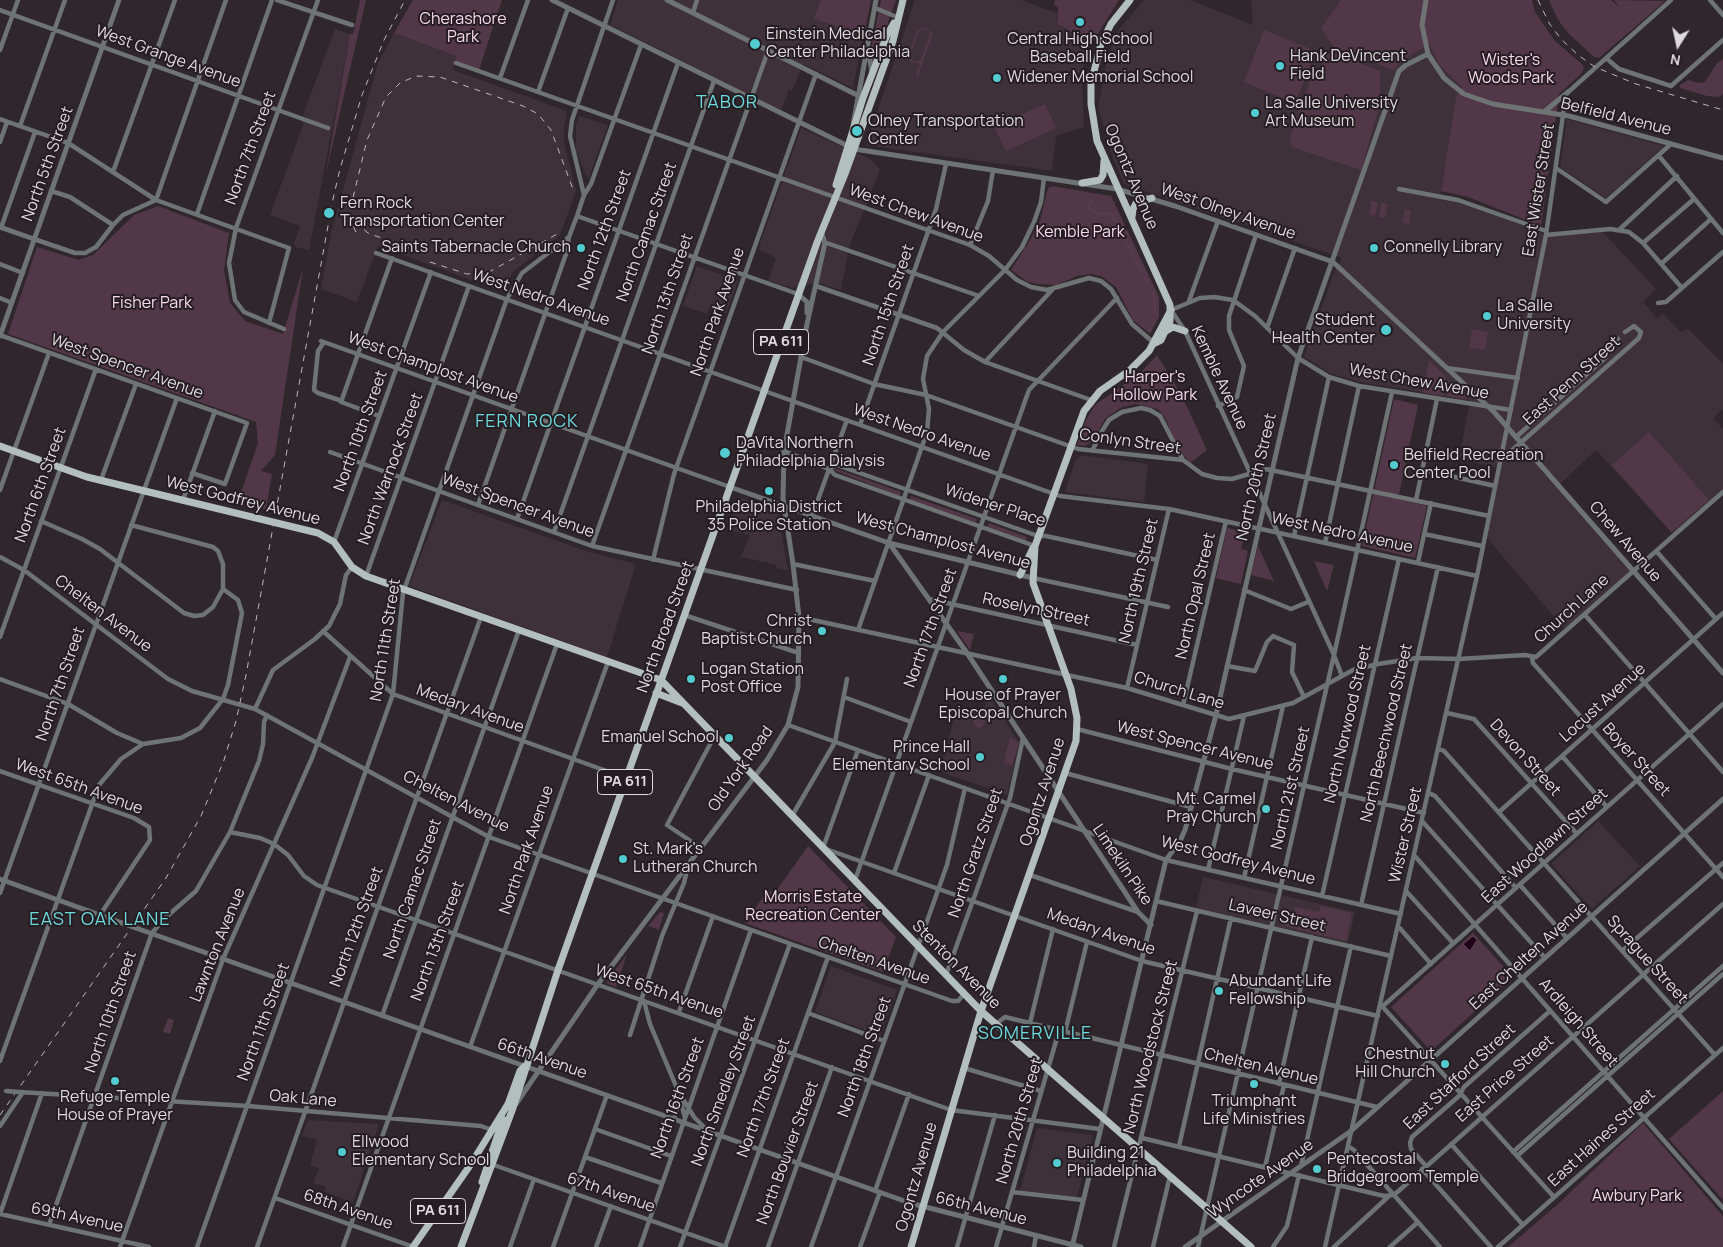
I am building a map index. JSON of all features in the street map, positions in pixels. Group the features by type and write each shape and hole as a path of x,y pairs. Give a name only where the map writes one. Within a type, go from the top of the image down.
{"main road":[{"name":"North Broad Street","path":"851,148 853,131 872,75 903,0"},
{"name":"Ogontz Avenue","path":"1130,0 1111,24 1101,44 1092,83 1093,122 1104,158 1165,292 1171,310 1170,321 1166,331 1161,340 1155,343"},
{"name":"North Broad Street","path":"460,1247 504,1131 520,1071 525,1066 798,294 851,148 893,41 897,17"},
{"path":"1082,184 1100,180 1103,175 1104,158"},
{"path":"1132,220 1132,209 1136,202 1152,198"},
{"name":"Ogontz Avenue","path":"911,1247 981,1011 1073,751 1077,729 1076,705 1047,626 1033,578 1035,546 1079,422 1091,400 1104,387 1139,362 1155,343 1171,310"},
{"path":"1166,331 1173,327 1185,331"},
{"name":"West Godfrey Avenue","path":"0,446 101,480 318,533 334,542 352,567 366,576 661,680"},
{"path":"1020,575 1031,550 1035,546"},
{"name":"Stenton Avenue","path":"661,680 981,1011 1252,1247"},
{"path":"656,694 689,707"},
{"name":"North Broad Street","path":"479,1194 484,1172 490,1164 497,1137 511,1106"},
{"name":"Old York Road","path":"413,1247 471,1164 492,1130 511,1106"},
{"name":"Old York Road","path":"471,1164 504,1131"},
{"path":"471,1164 480,1166 484,1172"}],"street":[{"path":"0,50 18,0"},
{"path":"20,126 65,0"},
{"name":"North 5th Street","path":"0,336 119,0"},
{"path":"113,172 175,0"},
{"path":"35,132 0,228 74,253 85,253 96,247 113,225 134,209 156,200 226,0"},
{"path":"197,214 272,0"},
{"path":"277,0 352,25"},
{"name":"North 7th Street","path":"269,323 244,312 235,300 230,263 236,228 318,0"},
{"path":"500,78 528,0"},
{"name":"West Olney Avenue","path":"552,0 851,148 1117,189 1152,198 1333,262 1489,407 1507,427"},
{"path":"584,195 570,136 576,106 613,0"},
{"path":"667,0 857,95"},
{"path":"693,13 697,0"},
{"path":"853,131 857,95 876,0"},
{"name":"Belfield Avenue","path":"1426,0 1422,25 1428,54 1444,78 1464,94 1493,104 1563,115 1723,158"},
{"path":"1544,112 1671,0"},
{"path":"1710,0 1723,14"},
{"path":"538,92 568,8"},
{"path":"874,8 897,17"},
{"name":"West Grange Avenue","path":"0,10 328,128"},
{"path":"1606,58 1619,69 1671,86 1723,40"},
{"path":"478,505 566,254 569,238 584,195 591,184 641,45"},
{"path":"868,46 872,75"},
{"name":"North 13th Street","path":"592,546 768,50"},
{"name":"North 20th Street","path":"1151,925 1166,860 1180,841 1216,715 1298,358 1399,71 1406,65 1428,54"},
{"path":"456,63 729,159"},
{"name":"North 12th Street","path":"517,519 678,63"},
{"name":"North Park Avenue","path":"653,560 676,467 816,74"},
{"name":"North Camac Street","path":"554,532 714,81"},
{"name":"East Wister Street","path":"1507,427 1546,233 1568,92"},
{"path":"0,120 68,143 156,200 289,248 269,323 284,329"},
{"path":"0,142 7,122"},
{"path":"1556,168 1606,202 1671,144"},
{"path":"1659,156 1723,233"},
{"name":"West Chew Avenue","path":"729,159 970,245 989,256 1025,285 1053,290 1081,280 1097,280 1112,288 1132,324 1155,343"},
{"name":"North 15th Street","path":"860,425 942,191 946,164"},
{"path":"970,245 988,201 993,170"},
{"path":"1620,229 1677,176"},
{"path":"858,630 929,426 924,379 925,364 930,350 943,332 1005,270 1022,247 1034,222 1044,178"},
{"path":"1399,189 1458,200 1546,233 1620,229 1635,236 1643,243 1682,288"},
{"path":"51,191 70,197 113,225"},
{"path":"1643,243 1694,199"},
{"path":"577,216 798,294"},
{"path":"1661,264 1711,220"},
{"path":"1189,301 1218,221"},
{"path":"821,230 826,242"},
{"path":"1218,406 1237,398 1244,366 1229,330 1229,312 1256,235"},
{"name":"North 11th Street","path":"197,1247 393,694 405,589 507,299 522,273 569,238"},
{"path":"818,240 979,296"},
{"name":"Old York Road","path":"806,324 826,242"},
{"path":"1267,328 1295,248"},
{"path":"1658,303 1666,302 1723,252"},
{"name":"West Nedro Avenue","path":"376,253 1054,493 1169,509 1477,576"},
{"path":"379,416 342,401 392,258"},
{"path":"0,264 23,272"},
{"name":"North 10th Street","path":"334,542 431,272"},
{"name":"North Warnock Street","path":"366,576 469,286"},
{"path":"816,286 899,314 943,332 964,350 986,362 1091,400"},
{"path":"986,362 1053,290"},
{"name":"Old York Road","path":"511,1106 539,1071 598,984 779,743 788,725 798,687 799,617 797,590 784,506 784,451 806,324 807,302 798,294"},
{"path":"1171,310 1189,301 1214,297 1233,300"},
{"path":"0,298 12,302"},
{"name":"North 17th Street","path":"855,880 1029,390 1117,298"},
{"name":"West Chew Avenue","path":"1233,300 1246,308 1298,358 1329,377 1359,386 1392,392 1511,410"},
{"name":"Kemble Avenue","path":"1171,310 1185,331 1342,676"},
{"name":"East Penn Street","path":"1500,461 1639,338 1641,332 1634,326 1625,332"},
{"path":"785,331 804,338"},
{"name":"West Spencer Avenue","path":"0,336 247,423 225,484 192,473"},
{"name":"East Penn Street","path":"1516,437 1606,357 1610,346 1617,340 1624,350"},
{"name":"West Champlost Avenue","path":"342,401 314,390 318,351 323,342 889,543 1033,578 1168,607"},
{"path":"0,490 49,353"},
{"name":"Conlyn Street","path":"801,358 874,384 926,394 1070,446 1092,451 1183,460 1196,470 1210,477 1232,479 1258,470 1272,470 1489,516"},
{"path":"1447,368 1518,378"},
{"name":"North 6th Street","path":"0,637 96,369"},
{"path":"1294,536 1329,377"},
{"path":"101,480 136,384"},
{"path":"1325,543 1359,386"},
{"name":"North 21st Street","path":"1198,1247 1334,655 1392,392"},
{"name":"North 7th Street","path":"0,894 2,880 39,784 177,398"},
{"path":"1416,500 1437,399"},
{"path":"1092,451 1109,420 1122,412 1141,408 1150,410 1162,420 1183,460"},
{"path":"183,500 214,411"},
{"path":"812,516 847,420"},
{"name":"Chew Avenue","path":"1507,427 1722,670"},
{"name":"Wister Street","path":"1324,1247 1382,1005 1391,956 1477,576 1507,427"},
{"name":"Widener Place","path":"784,451 829,469 835,475 1035,546"},
{"name":"West Spencer Avenue","path":"330,452 592,546 797,590"},
{"name":"Widener Place","path":"829,469 837,465 1038,536 1046,536 1157,560"},
{"path":"1423,470 1495,486"},
{"name":"Church Lane","path":"799,617 1127,688 1229,719 1283,706 1304,697 1353,670 1374,665 1417,658 1459,659 1525,655 1532,658 1541,654 1723,492"},
{"path":"1418,562 1431,503"},
{"name":"North 19th Street","path":"1127,688 1169,509"},
{"path":"42,520 82,539 117,562 184,613 194,616 203,615 213,607 223,589 223,564 218,551 213,546 131,525"},
{"name":"North Opal Street","path":"1183,705 1226,521"},
{"path":"1424,534 1482,546"},
{"name":"Limekiln Pike","path":"889,543 967,653 1138,912 1151,925 1072,1246"},
{"path":"1656,552 1716,619"},
{"name":"Chelten Avenue","path":"0,557 24,570 168,679 192,691 255,709 489,837 954,1002 964,994"},
{"name":"North Norwood Street","path":"1322,896 1399,559"},
{"path":"793,564 875,581"},
{"path":"255,709 272,670 323,632 340,604 346,575 352,567"},
{"name":"North Beechwood Street","path":"1361,905 1438,567"},
{"path":"0,1061 98,785 108,771 143,744 181,738 200,728 223,699 242,613 238,600 223,589"},
{"path":"1244,590 1291,610 1308,602"},
{"name":"Roselyn Street","path":"929,599 1137,645"},
{"name":"Locust Avenue","path":"1499,812 1723,613"},
{"path":"684,615 799,653"},
{"path":"1585,615 1723,772"},
{"name":"North 12th Street","path":"257,1247 481,617"},
{"name":"North Camac Street","path":"382,1016 519,630"},
{"name":"Medary Avenue","path":"323,632 393,694 626,778"},
{"path":"1227,666 1253,671 1257,669 1271,636 1294,644 1292,672 1304,697"},
{"name":"North 13th Street","path":"343,1247 557,644"},
{"name":"Lawnton Avenue","path":"120,1247 223,959 318,743 350,657"},
{"name":"Boyer Street","path":"1532,658 1533,663 1723,877"},
{"name":"North Park Avenue","path":"470,1047 608,662"},
{"path":"792,816 835,742 847,679"},
{"path":"0,680 68,704 117,733 143,744"},
{"path":"844,697 911,722"},
{"name":"East Woodlawn Street","path":"1382,1005 1432,964 1453,943 1723,704"},
{"path":"1244,878 1283,706"},
{"name":"Devon Street","path":"1447,713 1474,719 1577,834"},
{"name":"North 10th Street","path":"49,1225 152,933 165,918 196,891 230,832 259,761 263,744 264,722 267,715"},
{"path":"1208,870 1244,716"},
{"name":"West Godfrey Avenue","path":"788,725 1166,860 1401,914"},
{"name":"West Spencer Avenue","path":"1077,729 1203,762 1424,813"},
{"path":"701,848 667,826 715,735"},
{"name":"North Gratz Street","path":"946,975 1007,803 1023,738"},
{"name":"Sprague Street","path":"1438,749 1444,751 1715,1055"},
{"path":"823,848 858,750"},
{"path":"1562,756 1607,807"},
{"name":"West 65th Avenue","path":"0,771 134,818 148,827 150,840 100,915"},
{"path":"1065,774 1191,807"},
{"path":"894,873 929,775"},
{"name":"North 18th Street","path":"811,1247 939,889 950,855 965,788"},
{"path":"1429,793 1435,796 1567,938"},
{"name":"East Chelten Avenue","path":"1351,1131 1723,799"},
{"path":"1422,821 1545,958"},
{"name":"West 65th Avenue","path":"230,832 260,838 274,844 284,852 308,879 325,887 951,1110 1100,1129"},
{"name":"Medary Avenue","path":"823,848 1142,961 1378,1016"},
{"name":"Ardleigh Street","path":"1414,856 1723,1208"},
{"path":"1622,952 1723,863"},
{"path":"630,1035 643,1000 650,969 684,883 688,865"},
{"path":"1030,875 1138,912"},
{"name":"66th Avenue","path":"2,880 674,1119 684,1120 709,1132 923,1208 1081,1247"},
{"path":"1406,891 1453,943"},
{"name":"Laveer Street","path":"1156,901 1391,956"},
{"name":"East Price Street","path":"1334,1247 1723,904"},
{"name":"North Woodstock Street","path":"1114,1247 1197,910"},
{"path":"679,1012 713,916"},
{"path":"1178,1146 1231,918"},
{"path":"1398,926 1432,964"},
{"path":"1030,1023 1053,929"},
{"name":"North 16th Street","path":"640,1247 751,930"},
{"path":"1265,1167 1298,997 1312,937"},
{"path":"1065,1032 1088,942"},
{"name":"North Smedley Street","path":"680,1247 687,1233 790,944"},
{"path":"1301,1166 1351,946"},
{"name":"North 17th Street","path":"725,1247 828,958"},
{"path":"1513,1152 1723,966"},
{"path":"1517,1156 1723,974"},
{"path":"643,1000 650,1024 678,1092 688,1108 709,1132"},
{"path":"1382,1005 1554,1198"},
{"name":"East Stafford Street","path":"1424,1168 1411,1149 1410,1140 1550,1011"},
{"path":"808,1013 884,1041"},
{"name":"Chelten Avenue","path":"996,1024 1003,1017 1377,1107"},
{"name":"North 20th Street","path":"996,1247 1059,1031"},
{"name":"East Haines Street","path":"1498,1247 1723,1048"},
{"name":"North Bouvier Street","path":"768,1247 832,1067"},
{"path":"964,1068 1041,1091"},
{"name":"Oak Lane","path":"0,1090 248,1106 481,1126 492,1130"},
{"path":"0,1126 21,1092"},
{"path":"678,1092 684,1120"},
{"path":"0,1214 42,1093"},
{"path":"860,1247 909,1094"},
{"path":"553,1247 607,1095"},
{"path":"674,1119 680,1102"},
{"path":"957,1247 995,1115"},
{"path":"595,1129 671,1156"},
{"name":"Wyncote Avenue","path":"1186,1247 1351,1131"},
{"path":"1142,1138 1299,1176 1391,1195"},
{"path":"1451,1144 1523,1225"},
{"path":"1348,1146 1440,1247"},
{"path":"585,1156 661,1184"},
{"name":"67th Avenue","path":"490,1164 725,1247"},
{"path":"1424,1168 1491,1247"},
{"path":"1153,1247 1170,1176"},
{"path":"1274,1247 1287,1226 1299,1176"},
{"path":"510,1247 534,1179"},
{"path":"1012,1192 1083,1200"},
{"name":"68th Avenue","path":"274,1198 413,1247"},
{"path":"596,1247 611,1206"},
{"name":"69th Avenue","path":"0,1214 150,1247"},
{"path":"1390,1247 1418,1222"},
{"path":"1034,1247 1036,1236"}],"shaded area":[{"name":"Einstein Medical Center Philadelphia","path":"618,0 870,0 853,88 803,64 792,91 789,90 781,110 610,25"},
{"name":"Widener Memorial School","path":"915,0 1021,0 1057,13 1056,20 1064,29 1091,45 1084,61 1082,86 1084,127 1056,136 1052,171 866,145"},
{"name":"La Salle University","path":"1144,0 1190,0 1253,25 1251,0 1341,0 1321,28 1401,61 1430,44 1439,65 1462,86 1456,96 1440,196 1456,199 1546,235 1600,229 1656,289 1643,302 1657,318 1663,314 1681,332 1688,329 1723,364 1723,409 1713,418 1723,429 1723,492 1674,535 1596,450 1559,485 1634,571 1566,631 1488,539 1485,533 1498,468 1459,459 1470,400 1359,382 1330,373 1304,357 1333,275 1342,258 1124,184 1113,158 1098,108 1107,58 1119,29"},
{"path":"335,29 350,34 309,250 296,247 294,244 300,226 270,215 306,117 303,115"},
{"path":"394,33 456,56 453,70 567,111 564,143 576,191 560,235 513,272 502,291 378,246 357,302 321,289 331,233 378,63"},
{"path":"579,116 608,125 588,180 576,151 576,125"},
{"path":"1567,119 1664,146 1606,198 1560,167"},
{"path":"801,128 872,160 880,170 849,247 841,290 819,283 792,288 768,281 776,258 758,249"},
{"path":"697,266 738,281 726,314 709,308 707,314 683,306"},
{"path":"1081,455 1148,464 1144,502 1065,492 1075,461"},
{"name":"Belfield Recreation Center Pool","path":"1388,459 1401,462 1399,471 1387,465"},
{"path":"739,497 777,510 788,570 776,568 777,565 741,557 750,535 727,530"},
{"path":"442,500 586,551 636,564 607,657 409,586"},
{"name":"Prince Hall Elementary School","path":"988,695 1019,742 1007,795 941,772 956,708 983,714"},
{"path":"1598,821 1640,866 1592,909 1551,864"},
{"path":"1203,877 1355,912 1348,943 1196,908"},
{"path":"1473,936 1477,940 1470,951 1463,944"},
{"path":"831,966 897,990 880,1035 815,1012"},
{"name":"Ellwood Elementary School","path":"308,1120 379,1124 353,1202 324,1192 326,1187 313,1183 319,1168 310,1165 317,1140 302,1136"},
{"name":"Building 21 Philadelphia","path":"1037,1128 1093,1135 1077,1197 1020,1191"}],"green space":[{"path":"360,0 366,0 326,173 350,34 353,34"},
{"name":"Cherashore Park","path":"413,0 502,0 479,70 455,62 456,56 394,33"},
{"path":"821,0 871,0 863,41 833,25 814,19"},
{"path":"881,0 896,0 872,65 870,54"},
{"name":"Central High School Baseball Field","path":"1055,0 1119,0 1091,45 1057,23 1058,8 1054,4"},
{"name":"Wister's Woods Park","path":"1341,0 1532,0 1535,12 1555,41 1584,66 1582,73 1559,94 1541,226 1468,197 1441,191 1456,96 1462,87 1439,65 1430,44 1401,61 1394,70 1335,48 1321,28"},
{"path":"1549,0 1611,0 1619,7 1614,0 1665,1 1599,58 1594,57 1569,34 1558,20"},
{"path":"923,27 933,33 918,76 916,75 920,64 911,62 908,55 917,31","holes":["922,29 927,30 930,35 921,59 916,62 911,59 911,54 918,33"]},
{"name":"Hank DeVincent Field","path":"1264,30 1316,51 1295,103 1244,82"},
{"path":"1330,52 1380,71 1380,103 1361,170 1292,147 1290,138 1309,84"},
{"path":"1723,59 1723,93 1720,97 1707,96 1680,88 1680,85 1688,80 1698,83 1705,82 1717,63"},
{"path":"1045,104 1056,128 1006,151 994,127"},
{"name":"Kemble Park","path":"1052,186 1111,196 1159,297 1159,317 1150,334 1133,320 1116,287 1101,276 1091,274 1077,276 1056,285 1037,284 1028,282 1011,270 1040,221 1048,188"},
{"path":"1371,201 1378,202 1375,216 1369,215"},
{"path":"1381,203 1388,204 1385,218 1379,217"},
{"name":"Fisher Park","path":"158,206 229,233 224,270 230,303 245,321 283,334 303,268 275,455 261,471 272,474 266,509 237,504 258,443 256,422 8,334 37,247 79,260 93,255 134,215"},
{"path":"1405,209 1411,210 1409,224 1402,223"},
{"path":"1472,329 1488,332 1485,350 1469,348"},
{"name":"Harper's Hollow Park","path":"1157,355 1182,396 1207,450 1190,463 1179,450 1165,418 1158,409 1136,404 1122,407 1105,419 1092,442 1084,446 1077,445 1086,420 1095,405 1141,372"},
{"path":"1429,360 1446,377 1444,396 1423,393"},
{"path":"1449,381 1467,397 1465,400 1446,396"},
{"path":"1394,399 1418,405 1398,499 1427,506 1415,558 1362,546"},
{"path":"1649,432 1709,500 1671,532 1612,465"},
{"path":"837,469 901,492 900,496 833,470"},
{"path":"911,496 977,519 976,523 910,500"},
{"path":"989,523 1027,537 1026,541 987,527"},
{"path":"1227,528 1245,532 1241,549 1248,551 1241,584 1216,578"},
{"path":"1258,546 1274,581 1251,575"},
{"path":"1314,561 1334,565 1327,591"},
{"path":"957,631 974,634 970,650"},
{"path":"979,716 985,722 979,728 973,722"},
{"path":"1010,736 1019,743 1012,766 1004,762"},
{"name":"Morris Estate Recreation Center","path":"808,846 896,937 883,972 745,923 768,890 774,894"},
{"path":"1321,906 1352,913 1346,941 1279,925 1292,921 1295,907 1319,912"},
{"path":"660,912 664,913 659,930 648,926"},
{"path":"1473,933 1513,977 1431,1051 1391,1007"},
{"path":"627,954 616,987 606,983"},
{"path":"168,1018 174,1020 170,1034 163,1032"},
{"path":"1723,1091 1723,1200 1669,1139"},
{"name":"Awbury Park","path":"1643,1123 1723,1216 1723,1247 1508,1247 1558,1204"}],"waterway":[{"path":"1092,200 1089,208 1099,214 1112,214 1154,296 1156,314"},
{"path":"1149,331 1155,321"}],"railway":[{"path":"330,212 340,169 362,95 384,40 405,0"},
{"path":"1538,0 1549,23 1561,39 1578,55 1595,67 1636,84 1723,110"},
{"path":"356,232 352,224 350,210 367,140 386,97 400,83 416,76 440,77 523,106 538,114 551,130 574,192"},
{"path":"0,1115 166,878 201,816 224,760 236,721 246,675 330,215"},
{"path":"355,222 368,233 423,253"},
{"path":"430,262 467,274 489,272 559,233"}],"place":[{"name":"Central High School Baseball Field","path":"1080,22"},
{"name":"Einstein Medical Center Philadelphia","path":"755,44"},
{"name":"Hank DeVincent Field","path":"1280,66"},
{"name":"Widener Memorial School","path":"997,78"},
{"name":"La Salle University Art Museum","path":"1255,113"},
{"name":"Olney Transportation Center","path":"857,131"},
{"name":"Fern Rock Transportation Center","path":"329,213"},
{"name":"Saints Tabernacle Church","path":"581,248"},
{"name":"Connelly Library","path":"1374,248"},
{"name":"La Salle University","path":"1487,316"},
{"name":"Student Health Center","path":"1386,330"},
{"name":"DaVita Northern Philadelphia Dialysis","path":"725,453"},
{"name":"Belfield Recreation Center Pool","path":"1394,465"},
{"name":"Philadelphia District 35 Police Station","path":"769,491"},
{"name":"Christ Baptist Church","path":"822,631"},
{"name":"Logan Station Post Office","path":"691,679"},
{"name":"House of Prayer Episcopal Church","path":"1003,679"},
{"name":"Emanuel School","path":"729,738"},
{"name":"Prince Hall Elementary School","path":"980,757"},
{"name":"Mt. Carmel Pray Church","path":"1266,809"},
{"name":"St. Mark's Lutheran Church","path":"623,859"},
{"name":"Abundant Life Fellowship","path":"1219,991"},
{"name":"Chestnut Hill Church","path":"1445,1064"},
{"name":"Refuge Temple House of Prayer","path":"115,1081"},
{"name":"Triumphant Life Ministries","path":"1254,1084"},
{"name":"Ellwood Elementary School","path":"342,1152"},
{"name":"Building 21 Philadelphia","path":"1057,1163"},
{"name":"Pentecostal Bridgegroom Temple","path":"1317,1169"}],"district":[{"name":"TABOR","path":"727,103"},
{"name":"FERN ROCK","path":"527,422"},
{"name":"EAST OAK LANE","path":"100,920"},
{"name":"SOMERVILLE","path":"1035,1034"}]}
